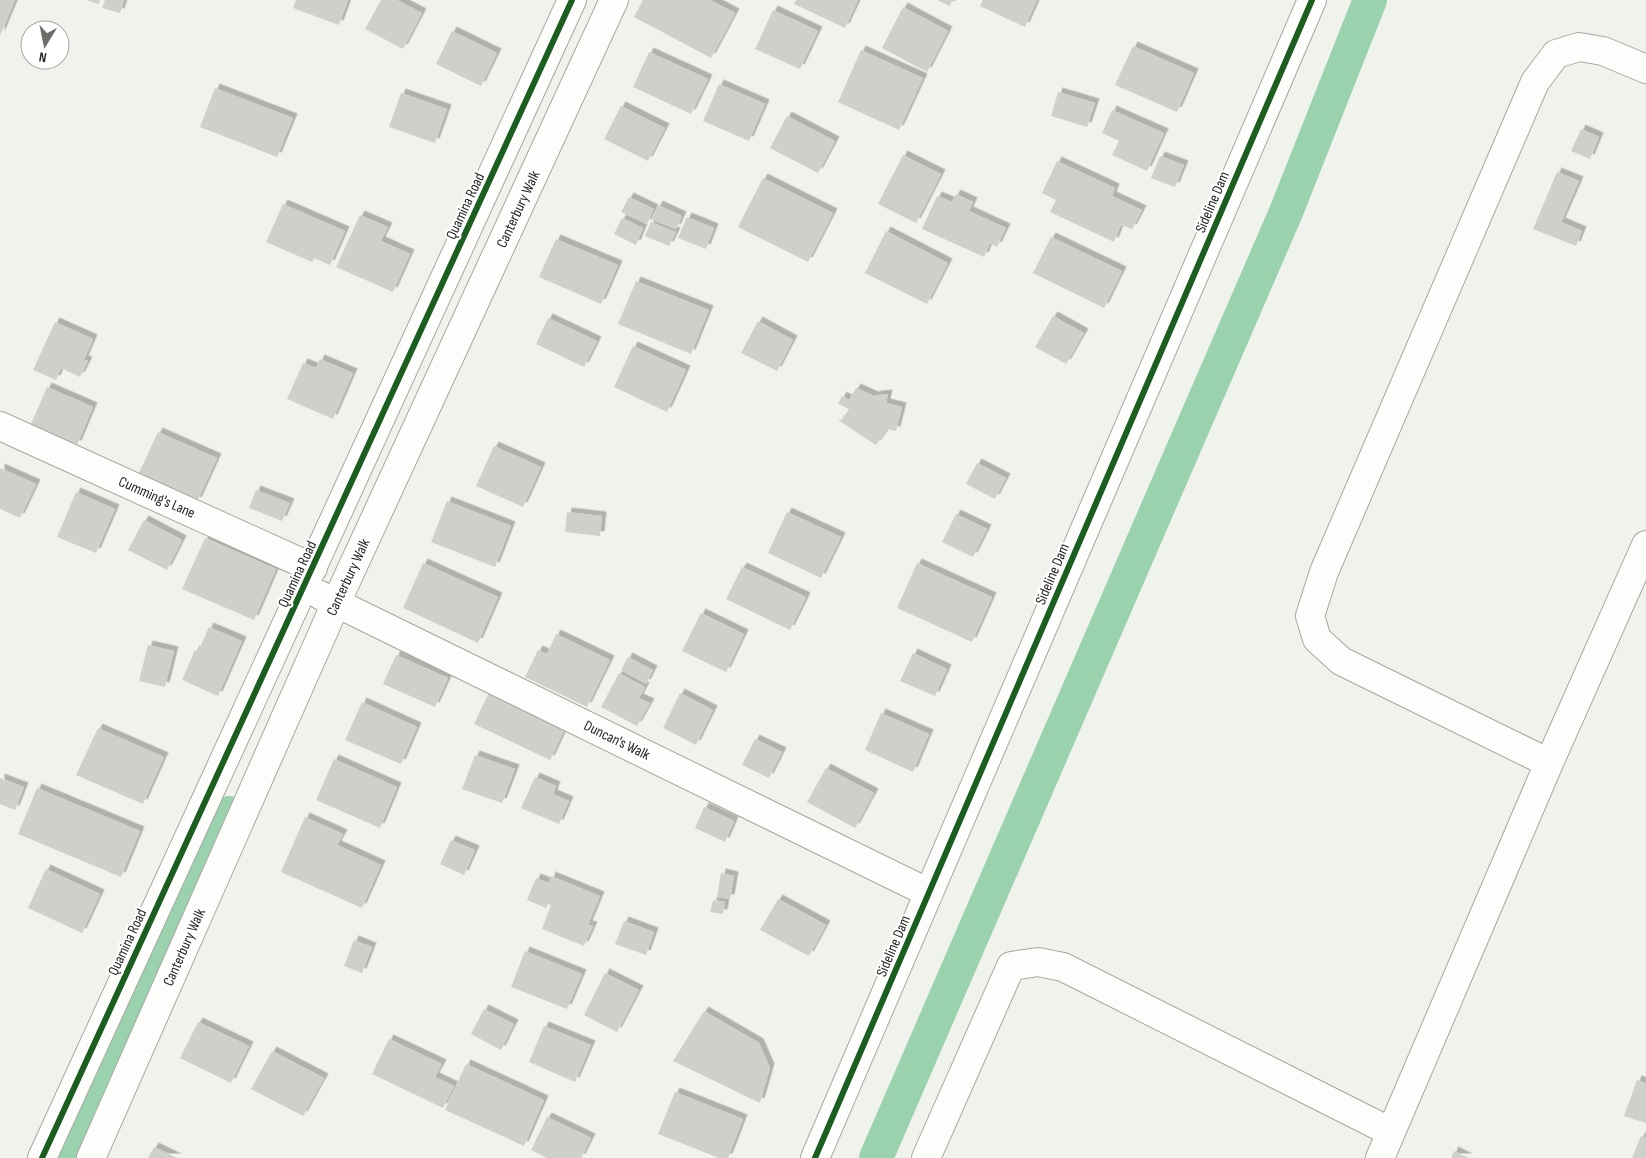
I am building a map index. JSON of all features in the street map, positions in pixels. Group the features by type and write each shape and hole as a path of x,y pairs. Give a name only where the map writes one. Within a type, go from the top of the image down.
{"street":[{"name":"Quamina Road","path":"42,1158 320,590 572,0"},
{"name":"Canterbury Walk","path":"91,1158 320,590 614,0"},
{"name":"Sideline Dam","path":"815,1158 1312,0"},
{"path":"1549,763 1341,661 1317,639 1310,616 1324,572 1534,82 1556,54 1579,48 1603,51 1646,69"},
{"name":"Cumming's Lane","path":"0,426 320,590"},
{"path":"1380,1158 1549,763 1646,545"},
{"name":"Duncan's Walk","path":"320,590 930,893"},
{"path":"926,1158 1012,966 1038,962 1062,967 1391,1132"}],"building":[{"path":"0,0 15,0 0,36"},
{"path":"86,0 100,0 99,4"},
{"path":"105,0 124,0 120,13 102,8"},
{"path":"296,0 348,0 339,25 293,8"},
{"path":"381,0 397,0 422,13 403,49 365,29"},
{"path":"643,0 710,0 735,13 711,58 634,17"},
{"path":"796,0 858,0 845,28 794,4"},
{"path":"937,0 952,0 950,6"},
{"path":"983,0 1037,0 1025,27 980,6"},
{"path":"903,7 948,31 927,72 882,48"},
{"path":"773,10 818,31 800,69 755,49"},
{"path":"452,31 497,53 481,86 436,64"},
{"path":"1133,46 1194,73 1177,112 1115,85"},
{"path":"861,50 923,78 899,130 838,102"},
{"path":"649,52 708,79 691,114 633,87"},
{"path":"719,84 765,104 749,141 703,121"},
{"path":"215,88 293,118 277,157 200,127"},
{"path":"1058,92 1095,103 1087,127 1051,116"},
{"path":"401,93 447,109 435,143 389,127"},
{"path":"621,106 665,128 648,161 604,139"},
{"path":"1112,110 1164,133 1147,171 1112,155 1119,141 1102,133"},
{"path":"787,116 835,141 818,173 770,148"},
{"path":"1581,129 1599,137 1590,159 1571,151"},
{"path":"903,155 941,174 916,223 878,204"},
{"path":"1160,156 1184,165 1175,187 1151,178"},
{"path":"1057,161 1115,188 1112,196 1142,210 1132,229 1121,225 1114,242 1050,212 1056,200 1042,193"},
{"path":"1557,172 1579,181 1561,222 1582,231 1576,246 1533,229"},
{"path":"763,178 833,213 808,262 738,227"},
{"path":"956,194 973,202 969,211 1006,228 997,247 990,243 984,257 922,229 937,196 952,202"},
{"path":"629,197 654,209 647,224 621,212"},
{"path":"283,204 345,231 330,265 314,258 312,262 266,242"},
{"path":"658,205 682,216 676,229 652,220"},
{"path":"360,215 388,227 381,241 410,254 393,292 336,267"},
{"path":"687,217 714,228 706,249 678,238"},
{"path":"622,218 643,228 636,245 614,234"},
{"path":"651,222 676,232 669,246 645,236"},
{"path":"886,231 948,263 927,304 865,273"},
{"path":"1051,237 1122,271 1104,308 1033,273"},
{"path":"556,239 618,265 601,304 539,277"},
{"path":"636,281 709,310 691,354 618,324"},
{"path":"1053,316 1084,333 1066,364 1035,347"},
{"path":"548,318 597,341 584,367 536,344"},
{"path":"758,321 793,340 777,371 741,353"},
{"path":"55,322 93,339 84,360 88,361 80,377 61,368 56,380 33,370"},
{"path":"633,346 686,370 667,412 614,387"},
{"path":"320,359 353,373 333,419 287,399 303,363 316,368"},
{"path":"47,387 93,407 77,445 31,424"},
{"path":"856,388 874,396 888,394 886,403 902,407 896,431 887,429 876,445 838,420 842,420 849,409 838,404 842,396 849,400"},
{"path":"158,432 217,458 197,502 138,475"},
{"path":"494,446 541,467 523,507 476,486"},
{"path":"977,463 1006,478 995,499 966,484"},
{"path":"0,468 36,484 20,518 0,509"},
{"path":"256,490 290,503 282,521 249,508"},
{"path":"76,492 115,509 96,553 57,537"},
{"path":"447,501 511,526 495,567 431,542"},
{"path":"567,512 602,516 600,536 565,532"},
{"path":"787,512 841,537 821,578 768,553"},
{"path":"956,514 987,529 973,557 942,542"},
{"path":"144,520 182,540 167,570 128,550"},
{"path":"205,538 276,569 254,620 182,589"},
{"path":"423,563 498,597 478,643 403,608"},
{"path":"917,563 992,597 972,642 897,608"},
{"path":"742,567 806,597 790,630 726,599"},
{"path":"701,613 744,634 726,672 682,651"},
{"path":"209,627 242,641 218,696 182,680 195,650 198,652"},
{"path":"556,634 610,660 587,707 525,677 538,650 547,654"},
{"path":"148,645 174,651 165,687 139,681"},
{"path":"913,653 947,669 935,696 900,681"},
{"path":"396,655 448,678 435,707 383,684"},
{"path":"628,657 653,670 646,684 621,670"},
{"path":"619,673 645,687 639,698 650,703 637,726 601,707"},
{"path":"490,690 566,726 550,760 474,724"},
{"path":"680,693 713,710 696,745 663,728"},
{"path":"362,702 417,727 401,764 345,740"},
{"path":"881,713 929,734 913,772 865,750"},
{"path":"98,728 164,757 143,804 76,775"},
{"path":"755,739 782,752 769,778 742,765"},
{"path":"475,755 515,769 502,803 462,789"},
{"path":"334,759 397,787 380,828 316,800"},
{"path":"826,768 874,793 855,828 807,802"},
{"path":"535,777 556,786 553,794 569,801 559,824 521,808"},
{"path":"0,778 24,787 15,810 0,804"},
{"path":"37,788 140,831 121,877 18,834"},
{"path":"704,807 734,821 725,842 695,828"},
{"path":"305,817 343,834 337,845 381,865 362,908 281,872"},
{"path":"451,840 475,850 464,875 440,864"},
{"path":"46,869 100,894 82,933 28,908"},
{"path":"721,873 734,876 730,899 717,897"},
{"path":"551,876 600,896 588,925 593,926 584,946 542,929 551,905 548,904 546,908 527,900 536,878 549,883"},
{"path":"778,899 826,925 809,956 760,930"},
{"path":"713,900 725,902 723,914 710,912"},
{"path":"624,921 654,932 646,955 615,944"},
{"path":"354,940 372,947 362,973 344,966"},
{"path":"525,951 582,974 567,1009 511,987"},
{"path":"605,973 639,990 617,1032 584,1015"},
{"path":"484,1009 514,1024 501,1050 471,1034"},
{"path":"704,1011 759,1043 770,1068 760,1103 673,1061"},
{"path":"198,1022 249,1046 231,1083 180,1058"},
{"path":"544,1026 591,1045 575,1082 529,1062"},
{"path":"389,1039 442,1064 435,1077 454,1086 443,1108 372,1074"},
{"path":"272,1051 324,1078 303,1116 251,1089"},
{"path":"466,1064 544,1100 524,1146 445,1110"},
{"path":"1637,1080 1646,1083 1646,1123 1624,1116"},
{"path":"675,1092 743,1119 728,1158 719,1158 658,1134"},
{"path":"547,1117 591,1138 581,1158 547,1158 531,1150"},
{"path":"1641,1136 1646,1138 1646,1158 1632,1158"},
{"path":"154,1147 177,1158 148,1158"},
{"path":"1454,1151 1468,1158 1451,1158"}],"waterway":[{"path":"876,1158 1286,212 1370,0"},
{"path":"71,1158 229,813"}],"cycle path":[{"path":"42,1158 572,0"},
{"path":"815,1158 1312,0"}]}
